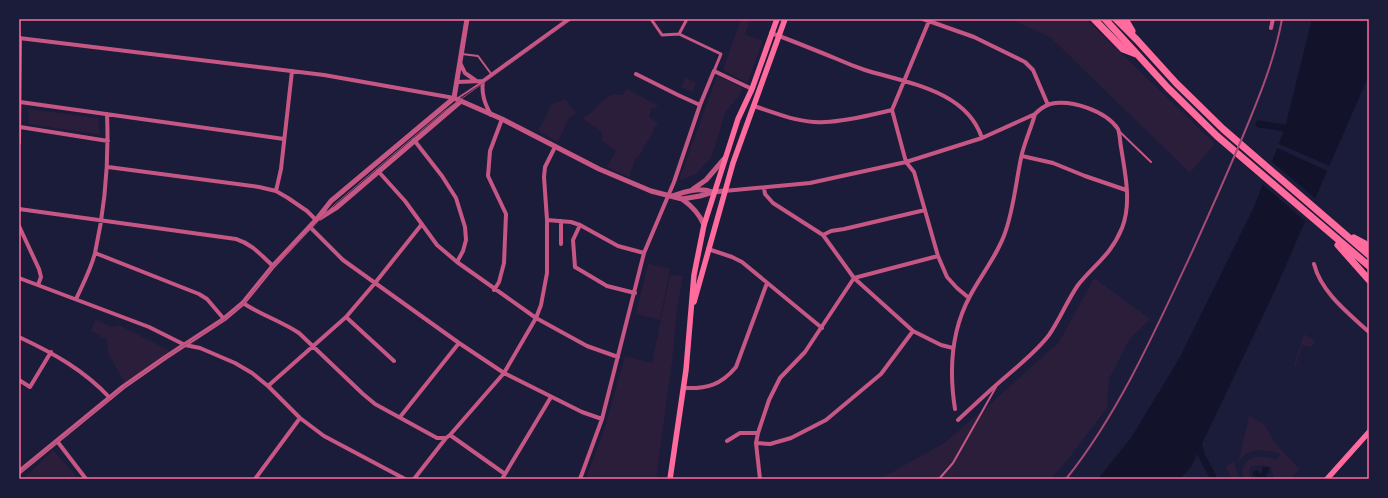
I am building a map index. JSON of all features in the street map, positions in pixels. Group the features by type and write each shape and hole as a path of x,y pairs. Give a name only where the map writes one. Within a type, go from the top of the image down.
{"highway":[{"path":"1094,19 1123,49 1138,56"},
{"path":"1106,19 1168,88 1217,136 1369,266"},
{"path":"1116,19 1223,129 1338,229 1368,252"},
{"path":"1125,19 1137,40"},
{"path":"1333,236 1336,242 1369,280"}],"main road":[{"path":"670,479 684,388 694,275 704,225 738,119 752,89 777,19"},
{"path":"692,306 724,191 785,19"},
{"path":"1327,479 1369,432"}],"street":[{"path":"316,220 336,208 445,114 457,99 457,82 466,19"},
{"path":"457,82 483,81 568,19"},
{"path":"580,479 602,419 644,253 670,196 700,105 721,54 680,34 662,35 651,19"},
{"path":"680,34 688,19"},
{"path":"923,19 974,37 1025,62 1033,70 1048,105"},
{"path":"1271,28 1273,19"},
{"path":"929,21 892,110 906,162 914,172 938,256 947,277 969,298"},
{"path":"771,33 865,70 904,80 938,92 966,111 979,127 982,138"},
{"path":"19,144 20,38 345,78 457,99 502,119 598,169 651,191 682,199 698,213 704,225"},
{"path":"460,63 468,76 478,81"},
{"path":"276,191 281,169 292,71"},
{"path":"714,71 752,89"},
{"path":"636,74 700,105"},
{"path":"483,81 483,96 486,106 491,114"},
{"path":"19,472 146,370 224,319 243,303 273,266 310,227 331,202 440,109 457,99"},
{"path":"20,102 284,139"},
{"path":"682,199 714,192 810,184 906,162 982,138 1035,114 1040,109 1048,105 1066,103 1089,108 1105,116 1118,130 1126,179 1126,210 1122,226 1114,244 1103,259 1086,276 1077,288 1049,335 1035,352 958,420"},
{"path":"754,106 789,117 824,123 892,110"},
{"path":"76,299 95,253 108,167 107,114"},
{"path":"955,409 952,391 952,348 959,323 969,298 1000,245 1006,231 1022,156 1035,114"},
{"path":"494,290 504,263 506,214 488,176 490,151 502,119"},
{"path":"20,127 108,141"},
{"path":"414,140 442,176 456,198 465,226 466,240 463,251 457,262"},
{"path":"414,479 504,372 536,318 541,305 548,273 547,220 544,177 545,168 555,147"},
{"path":"1022,156 1053,163 1126,190"},
{"path":"693,189 706,180 724,159"},
{"path":"108,167 259,187 276,191 316,220"},
{"path":"378,171 405,201 438,245 457,262 494,290 536,318 587,346 618,357"},
{"path":"764,188 765,194 773,203 823,235 854,278 913,331 941,345 952,348"},
{"path":"670,196 693,189 702,189 714,192"},
{"path":"19,209 236,239 251,246 273,266"},
{"path":"823,235 831,231 925,210"},
{"path":"547,220 580,225 618,246 644,253"},
{"path":"561,221 561,244"},
{"path":"268,386 346,317 422,224"},
{"path":"580,225 573,240 575,267 607,286 635,293"},
{"path":"19,226 39,269 41,277 38,285"},
{"path":"310,227 343,260 459,343 504,372 551,397 582,412 602,419"},
{"path":"708,249 742,262 822,328"},
{"path":"95,253 199,294 207,299 224,319"},
{"path":"760,479 756,443 769,400 780,378 805,352 854,278 938,256"},
{"path":"1314,264 1316,273 1322,284 1340,305 1369,332"},
{"path":"19,278 149,327 185,345 200,348 235,363 252,373 268,386 300,418 324,436 405,479"},
{"path":"684,388 710,387 720,382 736,367 766,283"},
{"path":"243,303 258,312 287,325 299,333 375,404 437,438 448,437 505,474"},
{"path":"346,317 394,361"},
{"path":"756,443 770,444 791,438 826,420 881,374 913,331"},
{"path":"19,337 51,352 76,368 93,381 110,398"},
{"path":"400,417 459,343"},
{"path":"19,380 30,387 51,352"},
{"path":"502,479 551,397"},
{"path":"255,479 300,418"},
{"path":"727,441 740,433 758,433"},
{"path":"56,441 86,479"}],"lane":[{"path":"461,54 478,56 492,75"},
{"path":"457,99 483,81"},
{"path":"1118,130 1150,162"},
{"path":"939,479 953,463 969,438 998,384"}],"shaded area":[{"path":"741,19 750,19 745,34 763,41 747,83 723,70"},
{"path":"1010,19 1086,19 1215,144 1190,173 1050,37"},
{"path":"1312,19 1369,19 1369,75 1276,288 1191,467 1180,479 1098,479 1131,438 1179,359 1254,207 1285,128"},
{"path":"717,76 743,88 739,96 725,113 711,158 695,175 679,180"},
{"path":"685,78 696,83 692,92 681,87"},
{"path":"627,89 659,106 651,109 649,117 658,123 638,158 636,157 629,177 607,167 616,151 602,141 602,132 582,118 592,112 602,101 613,94 623,95"},
{"path":"565,99 576,113 569,118 558,142 538,131 552,104"},
{"path":"28,109 98,118 100,135 29,124"},
{"path":"648,264 670,269 660,320 636,314"},
{"path":"670,275 683,276 677,309 672,362 656,479 586,479 606,424 625,356 652,363"},
{"path":"1094,278 1150,319 1129,340 1109,379 1107,408 1066,462 1050,479 880,479 944,443 1059,342"},
{"path":"95,319 111,327 119,325 170,351 125,383 108,353 107,340 91,331"},
{"path":"1304,334 1315,341 1311,347 1302,345 1296,365 1294,365"},
{"path":"1249,416 1264,424 1276,444 1299,469 1291,479 1274,479 1271,467 1260,465 1251,467 1249,472 1251,479 1244,479 1242,470 1251,458 1268,457 1277,459 1280,454 1258,450 1248,453 1239,460"},
{"path":"53,450 79,479 23,479"},
{"path":"1234,462 1239,479 1232,479 1225,466"},
{"path":"1263,467 1269,467 1269,472 1266,475 1267,478 1270,479 1259,479 1253,475 1253,472 1257,470 1261,474"}],"pier":[{"path":"1277,143 1332,167 1330,172 1275,147"},
{"path":"1270,160 1317,200 1307,223 1261,183"}],"waterway":[{"path":"1259,124 1285,128"},
{"path":"1197,441 1202,456 1214,479"}],"tram line":[{"path":"19,473 124,387 166,357 225,319 244,303 273,267 334,205 443,112 572,19"}],"railway":[{"path":"1066,479 1103,427 1135,370 1165,311 1219,192 1256,104 1271,62 1282,19"}]}
